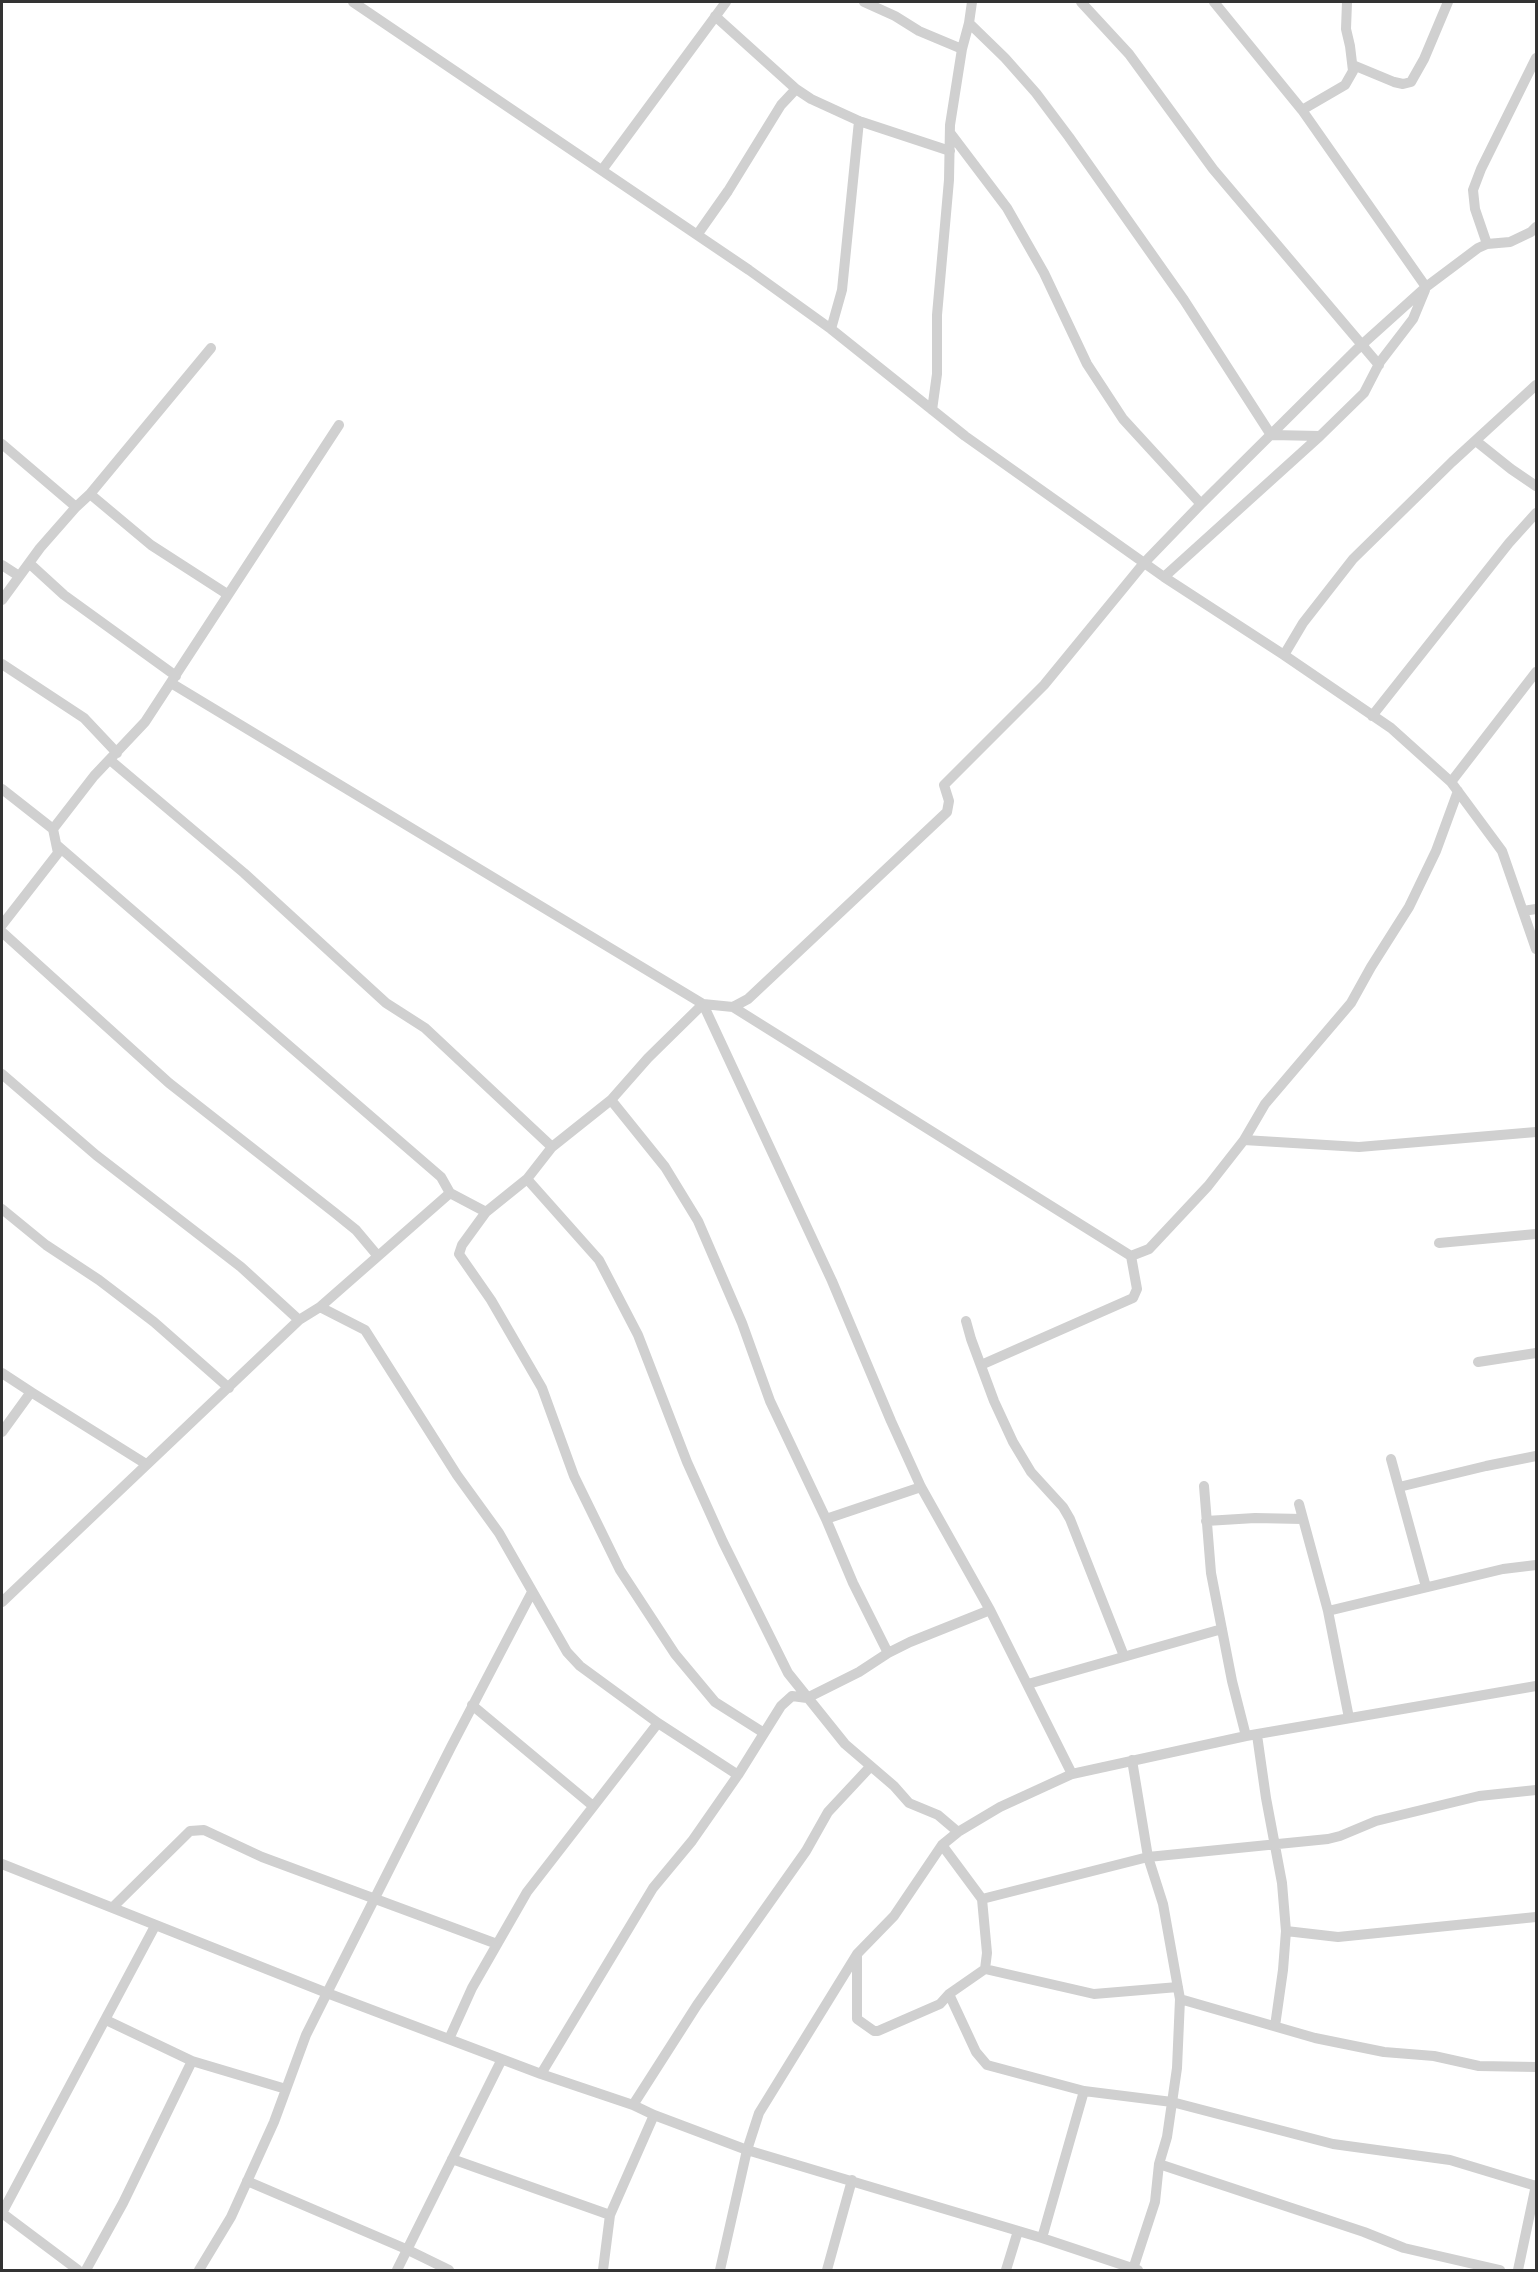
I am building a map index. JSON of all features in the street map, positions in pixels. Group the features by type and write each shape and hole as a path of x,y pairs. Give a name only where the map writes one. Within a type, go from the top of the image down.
{"street":[{"path":"353,2 602,170 831,329 965,436 1164,577 1284,654 1413,746 1455,787 1502,851 1536,949"},
{"path":"602,170 726,2"},
{"path":"864,2 895,16 919,31 962,49"},
{"path":"932,410 937,374 937,315 943,261 950,124 972,2"},
{"path":"1081,2 1129,54 1213,169 1379,365"},
{"path":"1214,2 1302,110 1426,287"},
{"path":"1302,110 1345,85 1353,71 1346,29 1347,2"},
{"path":"1353,65 1394,82 1403,84 1411,82 1424,59 1448,2"},
{"path":"715,16 796,89 821,104 859,121 950,151"},
{"path":"969,23 1013,67 1069,136 1184,300 1271,435"},
{"path":"1487,244 1475,209 1473,190 1481,169 1536,58"},
{"path":"697,235 781,105 796,89"},
{"path":"831,329 842,290 859,121"},
{"path":"951,134 1007,208 1044,273 1088,364 1123,418 1201,504"},
{"path":"733,1007 748,999 947,812 949,801 944,785 1044,685 1144,563 1362,345 1426,287 1460,261 1487,244 1510,242 1536,227"},
{"path":"1164,577 1320,436 1364,393 1379,365 1413,319 1426,287"},
{"path":"2,600 29,562 90,494 211,348"},
{"path":"1284,654 1303,622 1353,560 1536,385"},
{"path":"53,829 74,800 145,722 339,424"},
{"path":"1271,435 1320,436"},
{"path":"1476,441 1510,469 1536,486"},
{"path":"2,444 76,507"},
{"path":"90,494 151,545 227,594"},
{"path":"1372,716 1509,543 1536,513"},
{"path":"29,562 64,595 173,680 703,1004 733,1007 1131,1256 1137,1289 1133,1298 981,1365"},
{"path":"2,565 19,576"},
{"path":"2,664 84,718 113,757 386,1003 425,1028 552,1147"},
{"path":"1131,1256 1149,1249 1208,1186 1244,1140 1265,1104 1351,1003 1409,907 1436,851 1455,787 1536,672"},
{"path":"2,789 53,829 58,846 441,1177 450,1193 486,1212"},
{"path":"4,917 54,860 58,846"},
{"path":"1523,911 1536,909"},
{"path":"2,932 169,1083 356,1230 377,1255"},
{"path":"703,1004 648,1058 610,1100 552,1147 527,1179 486,1212 462,1245 459,1254 491,1300 543,1388 574,1476 620,1570 675,1654 715,1702 764,1733"},
{"path":"703,1004 832,1281 921,1487 990,1610 1072,1774"},
{"path":"2,1074 96,1155 241,1267 299,1320"},
{"path":"610,1100 665,1167 698,1221 742,1323 770,1401 888,1653"},
{"path":"1244,1140 1359,1147 1536,1132"},
{"path":"527,1179 599,1260 638,1335 687,1462 723,1542 788,1673 845,1744 894,1786 909,1803 938,1815 958,1832"},
{"path":"2,1602 299,1320 320,1307 450,1193"},
{"path":"2,1209 46,1245 99,1280 154,1322 229,1388"},
{"path":"1438,1243 1536,1234"},
{"path":"320,1307 365,1330 457,1475 499,1533 567,1652 580,1666 658,1723 738,1775"},
{"path":"966,1321 981,1365 1013,1442 1031,1472 1070,1519 1124,1656"},
{"path":"1478,1362 1536,1353"},
{"path":"2,1372 146,1464"},
{"path":"2,1432 31,1392"},
{"path":"1399,1487 1536,1456"},
{"path":"1391,1459 1426,1587"},
{"path":"1204,1486 1211,1573 1222,1629 1266,1798 1282,1883 1286,1931 1275,2026"},
{"path":"826,1518 921,1487"},
{"path":"1299,1504 1328,1611 1350,1718"},
{"path":"1206,1521 1302,1518"},
{"path":"1328,1611 1503,1569 1536,1565"},
{"path":"200,2270 231,2217 286,2089 306,2035 472,1705 532,1592"},
{"path":"541,2074 653,1888 692,1841 738,1775 781,1706 792,1696 807,1698 859,1672 888,1653 990,1610"},
{"path":"1028,1684 1222,1629"},
{"path":"720,2271 747,2150 759,2113 857,1954 894,1916 942,1845 958,1832 1000,1807 1072,1774 1251,1735 1536,1686"},
{"path":"472,1705 593,1806"},
{"path":"449,2039 472,1988 527,1892 658,1723"},
{"path":"2,1864 327,1993 541,2074 633,2105 747,2150 1018,2230 1136,2270 1155,2202 1159,2164 1167,2137 1177,2068 1180,1999 1163,1904 1148,1857 1132,1760"},
{"path":"633,2105 697,2005 806,1851 828,1812 870,1767"},
{"path":"982,1899 1148,1857 1328,1839 1376,1821 1479,1796 1536,1790"},
{"path":"114,1907 190,1831 204,1830 262,1857 497,1944"},
{"path":"942,1845 982,1899 987,1953 985,1969"},
{"path":"1286,1931 1338,1937 1536,1917"},
{"path":"78,2271 2,2213 155,1926"},
{"path":"857,1954 857,2019 874,2031 940,2004 949,1994 985,1969 1094,1994 1178,1987"},
{"path":"949,1994 976,2052 987,2065 1084,2091 1172,2102 1333,2144 1449,2160 1536,2186 1518,2271"},
{"path":"1180,1999 1315,2038 1384,2052 1434,2056 1479,2066 1536,2067"},
{"path":"106,2020 192,2061 286,2089"},
{"path":"397,2271 502,2059"},
{"path":"86,2271 123,2203 192,2061"},
{"path":"1042,2238 1084,2091"},
{"path":"603,2271 610,2215 654,2115"},
{"path":"452,2159 610,2215"},
{"path":"1159,2164 1364,2232 1404,2248 1500,2271"},
{"path":"827,2271 852,2180"},
{"path":"247,2181 406,2249 449,2271"},
{"path":"1006,2271 1018,2230"}]}
